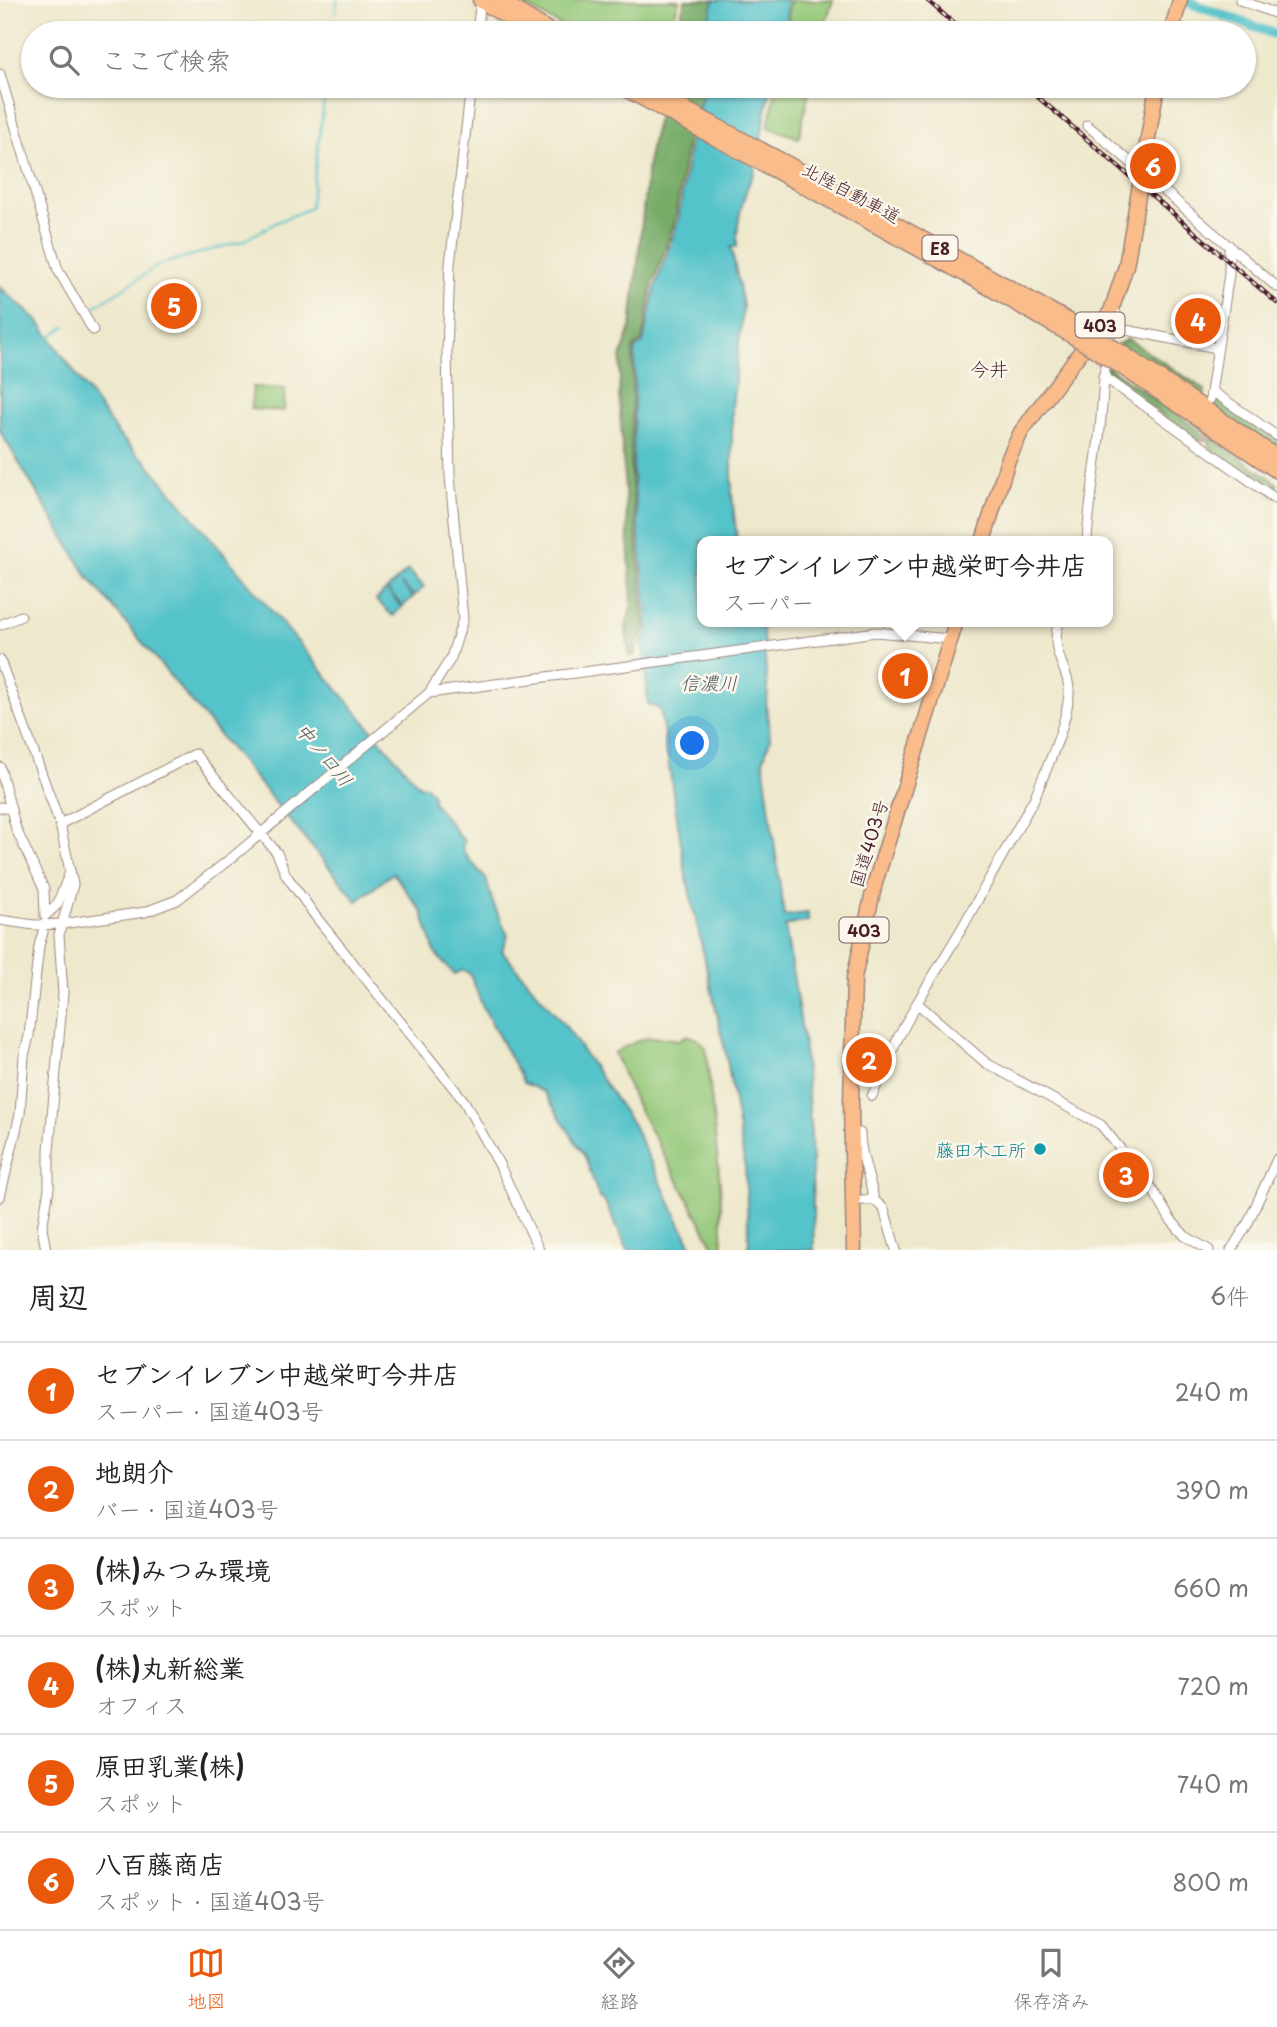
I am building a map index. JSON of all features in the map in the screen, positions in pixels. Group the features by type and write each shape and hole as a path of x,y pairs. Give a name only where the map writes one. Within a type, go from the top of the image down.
{"highway":[{"path":"480,3 503,6 531,21"},
{"path":"503,6 519,21"},
{"name":"北陸自動車道","path":"643,98 798,177"},
{"name":"北陸自動車道","path":"663,98 798,177 1077,332 1277,457"},
{"name":"403","path":"985,536 1008,460 1021,432 1112,307 1126,266 1155,98"},
{"name":"北陸自動車道","path":"1118,357 1277,471"},
{"name":"国道403号","path":"854,1250 854,978 872,895 954,627"}],"street":[{"path":"1240,0 1277,13"},
{"path":"478,21 480,3"},
{"path":"0,74 58,270 93,330"},
{"path":"0,920 34,925 62,924 145,912 168,905 193,889 429,693 452,658 463,619 450,476 447,352 450,264 470,98"},
{"path":"1087,124 1277,287"},
{"path":"1229,245 1229,274 1211,395 1277,436"},
{"path":"1087,536 1103,376 1116,313 1112,307"},
{"path":"1111,327 1217,348"},
{"path":"1103,376 1204,444 1277,500"},
{"path":"0,625 20,617"},
{"path":"872,1097 898,1038 1034,799 1046,769 1063,722 1069,694 1055,641 1058,627"},
{"path":"429,693 876,632 950,639"},
{"path":"0,660 60,824 73,885 62,924 59,953 63,993 61,1035 54,1083 49,1189 42,1228 46,1250"},
{"path":"60,824 195,754 277,853 286,875 316,917 464,1101 500,1166 539,1250"},
{"path":"0,767 16,828 44,889 45,916 57,905 71,871"},
{"path":"0,807 11,809"},
{"path":"0,1197 20,1114 24,1056 43,932"},
{"path":"917,1003 986,1063 1101,1125 1151,1187 1170,1219 1185,1236 1209,1250"},
{"path":"860,1133 860,1149 874,1200 884,1209 896,1250"},
{"path":"1231,1250 1247,1225 1277,1159"},
{"path":"852,1200 874,1200"}],"green space":[{"path":"527,0 679,0 673,21 552,21 527,7"},
{"path":"685,0 721,0 716,21 679,21"},
{"path":"790,0 833,0 826,21 790,21"},
{"path":"680,98 704,98 702,111"},
{"path":"774,98 807,98 799,138 768,127"},
{"path":"659,113 689,129 675,221 652,287 642,341 633,348 631,474 645,627 644,635 638,639 635,655 629,656 626,627 632,603 619,395 621,357 631,327 649,154"},
{"path":"1128,339 1205,390 1204,402 1118,344"},
{"path":"1107,366 1202,432 1201,440 1198,442 1106,375"},
{"path":"253,387 285,389 284,411 251,409"},
{"path":"1215,397 1277,438 1277,452 1211,406"},
{"path":"1208,435 1277,483 1277,497 1210,449"},
{"path":"687,1035 698,1039 706,1048 720,1183 723,1250 716,1250 637,1106 614,1053 645,1039 659,1037 679,1040"}],"water":[{"path":"714,0 787,0 786,21 709,21"},
{"name":"信濃川","path":"702,98 769,98 754,173 741,209 737,247 731,247 743,306 732,407 732,496 736,536 697,536 697,627 762,627 770,739 763,761 784,916 808,913 808,921 785,926 803,1037 811,1135 814,1250 747,1250 749,1242 745,1167 727,1059 686,875 660,709 648,704 645,658 641,642 647,636 648,627 633,474 635,349 643,343 655,288 678,221 691,136"},
{"name":"中ノ口川","path":"0,287 39,322 118,434 144,459 419,786 426,786 433,795 433,802 457,832 457,836 465,842 462,844 464,853 486,879 493,903 508,936 502,951 567,1028 633,1125 693,1250 628,1250 605,1202 599,1197 585,1157 544,1092 524,1083 482,1005 470,974 463,970 454,974 435,953 422,912 393,873 357,901 87,576 0,431"},
{"path":"408,570 424,587 414,596 401,584 413,597 403,606 387,590 402,607 393,616 376,600"}],"waterway":[{"path":"336,12 337,0"},
{"path":"1182,0 1239,21"},
{"path":"1256,27 1277,35"},
{"path":"91,309 161,264 243,241 310,208 324,98"},
{"path":"50,337 66,326"}],"tunnel":[{"path":"1204,439 1206,420"}],"railway":[{"path":"927,0 951,21"},
{"path":"1039,98 1277,303"}],"place":[{"name":"八百藤商店","path":"1153,166"},
{"name":"原田乳業(株)","path":"174,306"},
{"name":"(株)丸新総業","path":"1198,321"},
{"name":"セブンイレブン中越栄町今井店","path":"905,676"},
{"name":"地朗介","path":"869,1060"},
{"name":"藤田木工所","path":"1040,1149"},
{"name":"(株)みつみ環境","path":"1126,1175"}],"district":[{"name":"今井","path":"989,368"}]}
